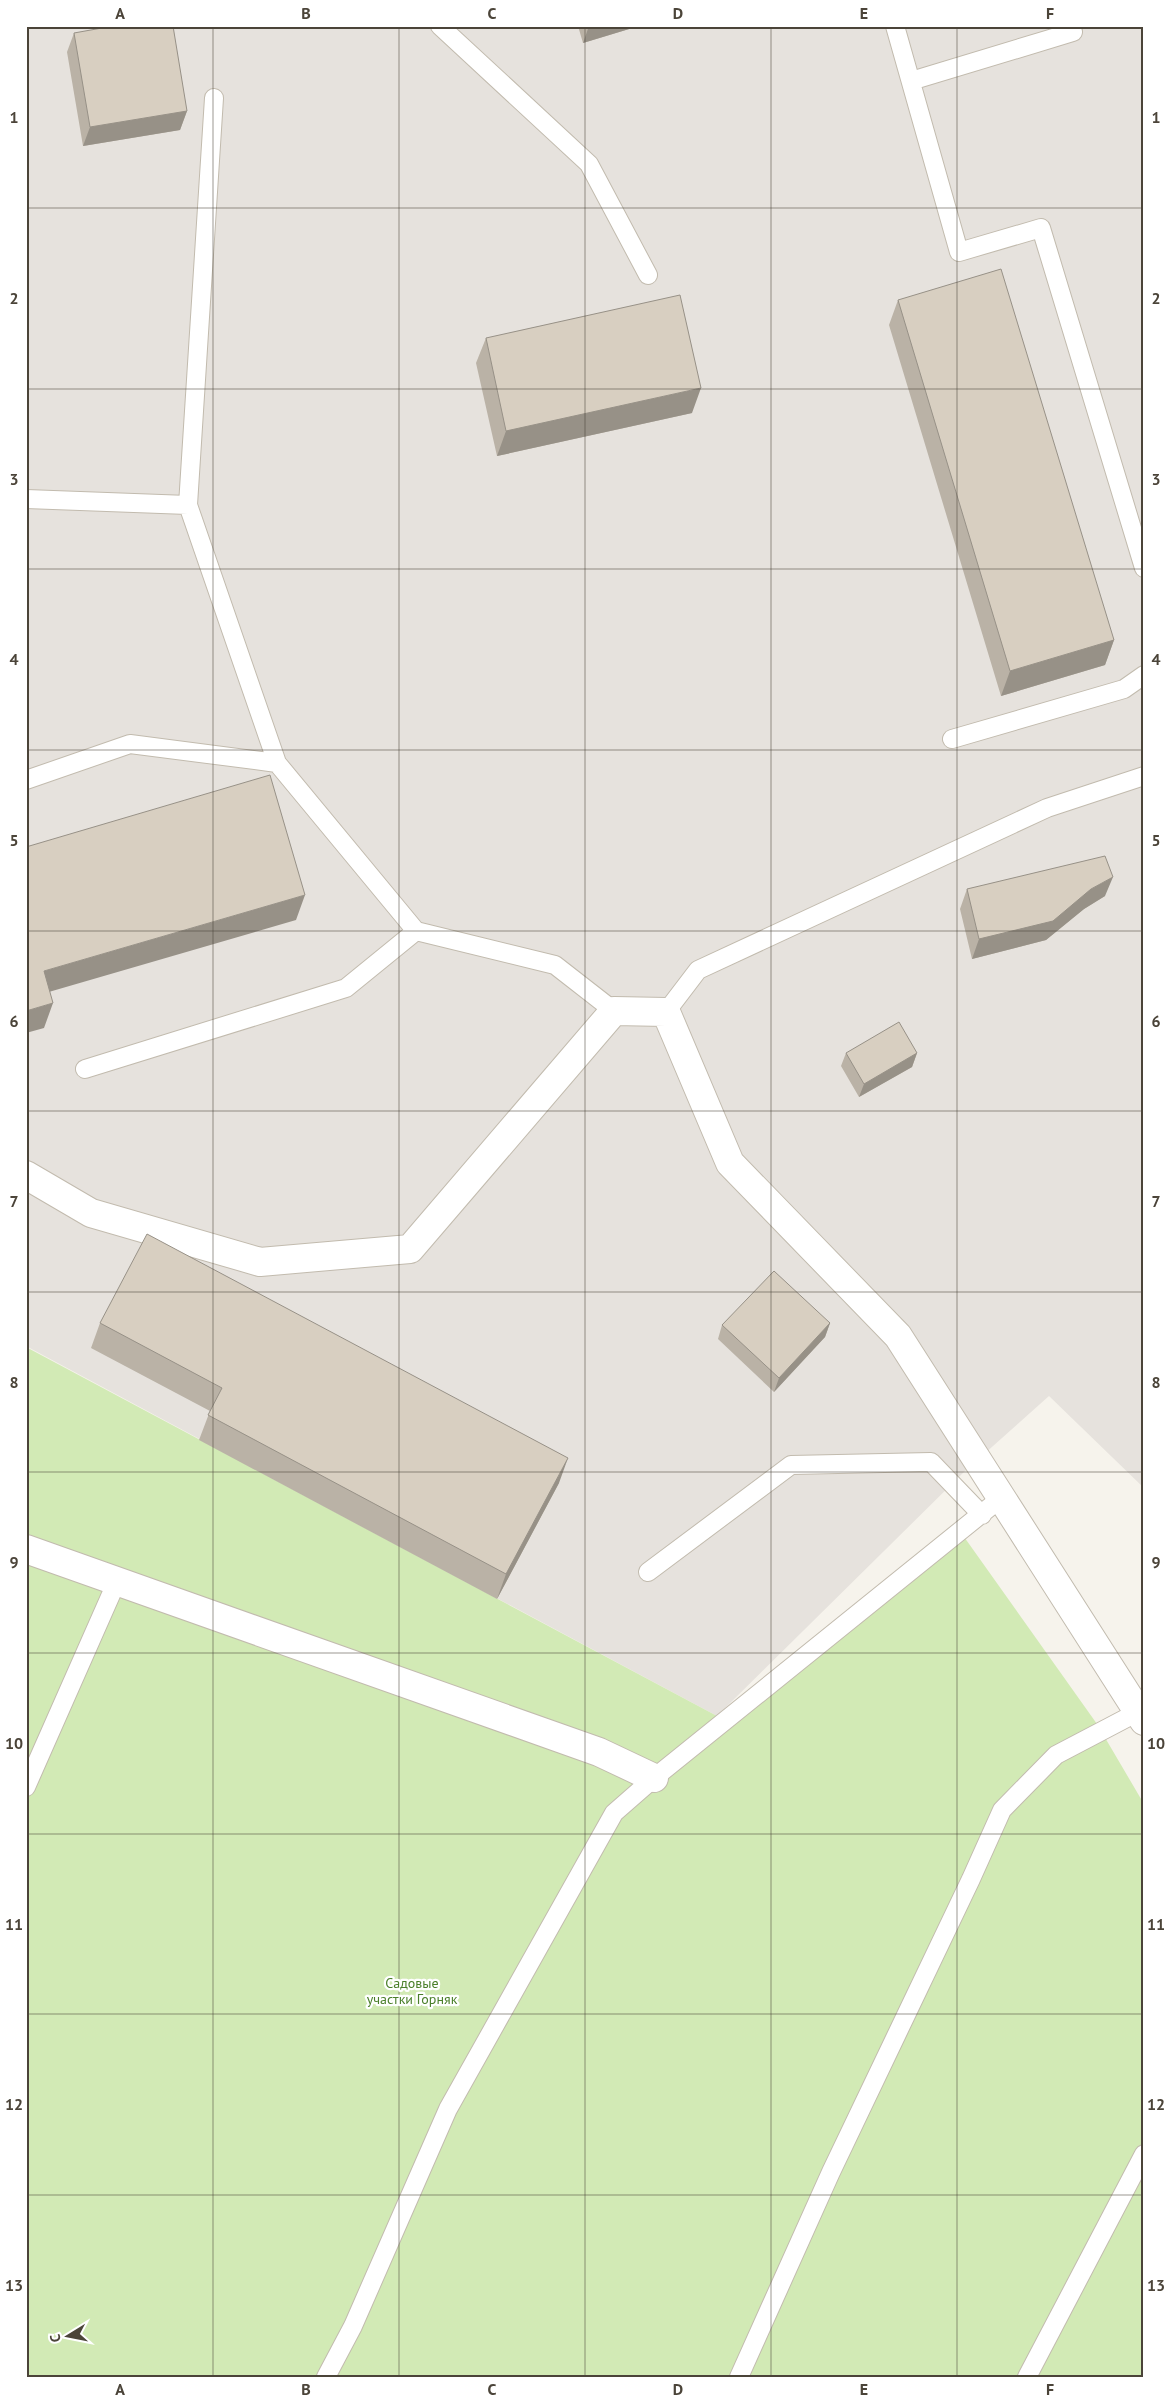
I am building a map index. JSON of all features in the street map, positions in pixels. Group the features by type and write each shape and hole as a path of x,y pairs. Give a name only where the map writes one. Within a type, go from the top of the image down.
{"street":[{"path":"26,1175 91,1213 260,1262 410,1249 614,1011 666,1012 730,1162 898,1336 992,1507 1141,1716"},
{"path":"26,1549 599,1752 654,1778"}],"lane":[{"path":"440,26 589,164 648,275"},
{"path":"895,26 959,252 1041,228 1144,568"},
{"path":"910,81 1072,32"},
{"path":"214,98 188,505 277,763 416,931 555,966 614,1011"},
{"path":"26,499 188,505"},
{"path":"952,739 1124,689 1144,675"},
{"path":"26,780 130,744 277,763"},
{"path":"666,1012 698,970 1047,808 1144,776"},
{"path":"84,1070 346,988 416,931"},
{"path":"326,2377 353,2326 448,2109 614,1813 654,1778 992,1507 931,1462 791,1465 648,1572"},
{"path":"26,1787 117,1581"},
{"path":"739,2377 830,2172 971,1879 1002,1810 1056,1755 1141,1716"},
{"path":"1027,2377 1144,2154"}],"shaded area":[{"path":"26,26 1144,26 1144,1488 1049,1396 965,1471 717,1716 26,1346"}],"green space":[{"name":"Садовые участки Горняк","path":"26,1347 717,1716 962,1534 1097,1724 1144,1804 1144,2377 26,2377"}],"building":[{"path":"113,26 173,26 187,111 90,127 74,33"},
{"path":"1001,269 1114,640 1010,671 898,300"},
{"path":"680,295 701,388 506,431 486,338"},
{"path":"270,775 305,895 44,971 53,1003 26,1011 26,847"},
{"path":"1105,856 1113,877 1091,889 1053,921 979,939 967,889"},
{"path":"899,1022 917,1053 864,1084 846,1053"},
{"path":"147,1234 568,1458 506,1574 208,1415 222,1388 100,1323"},
{"path":"774,1271 830,1323 779,1378 722,1325"}]}
